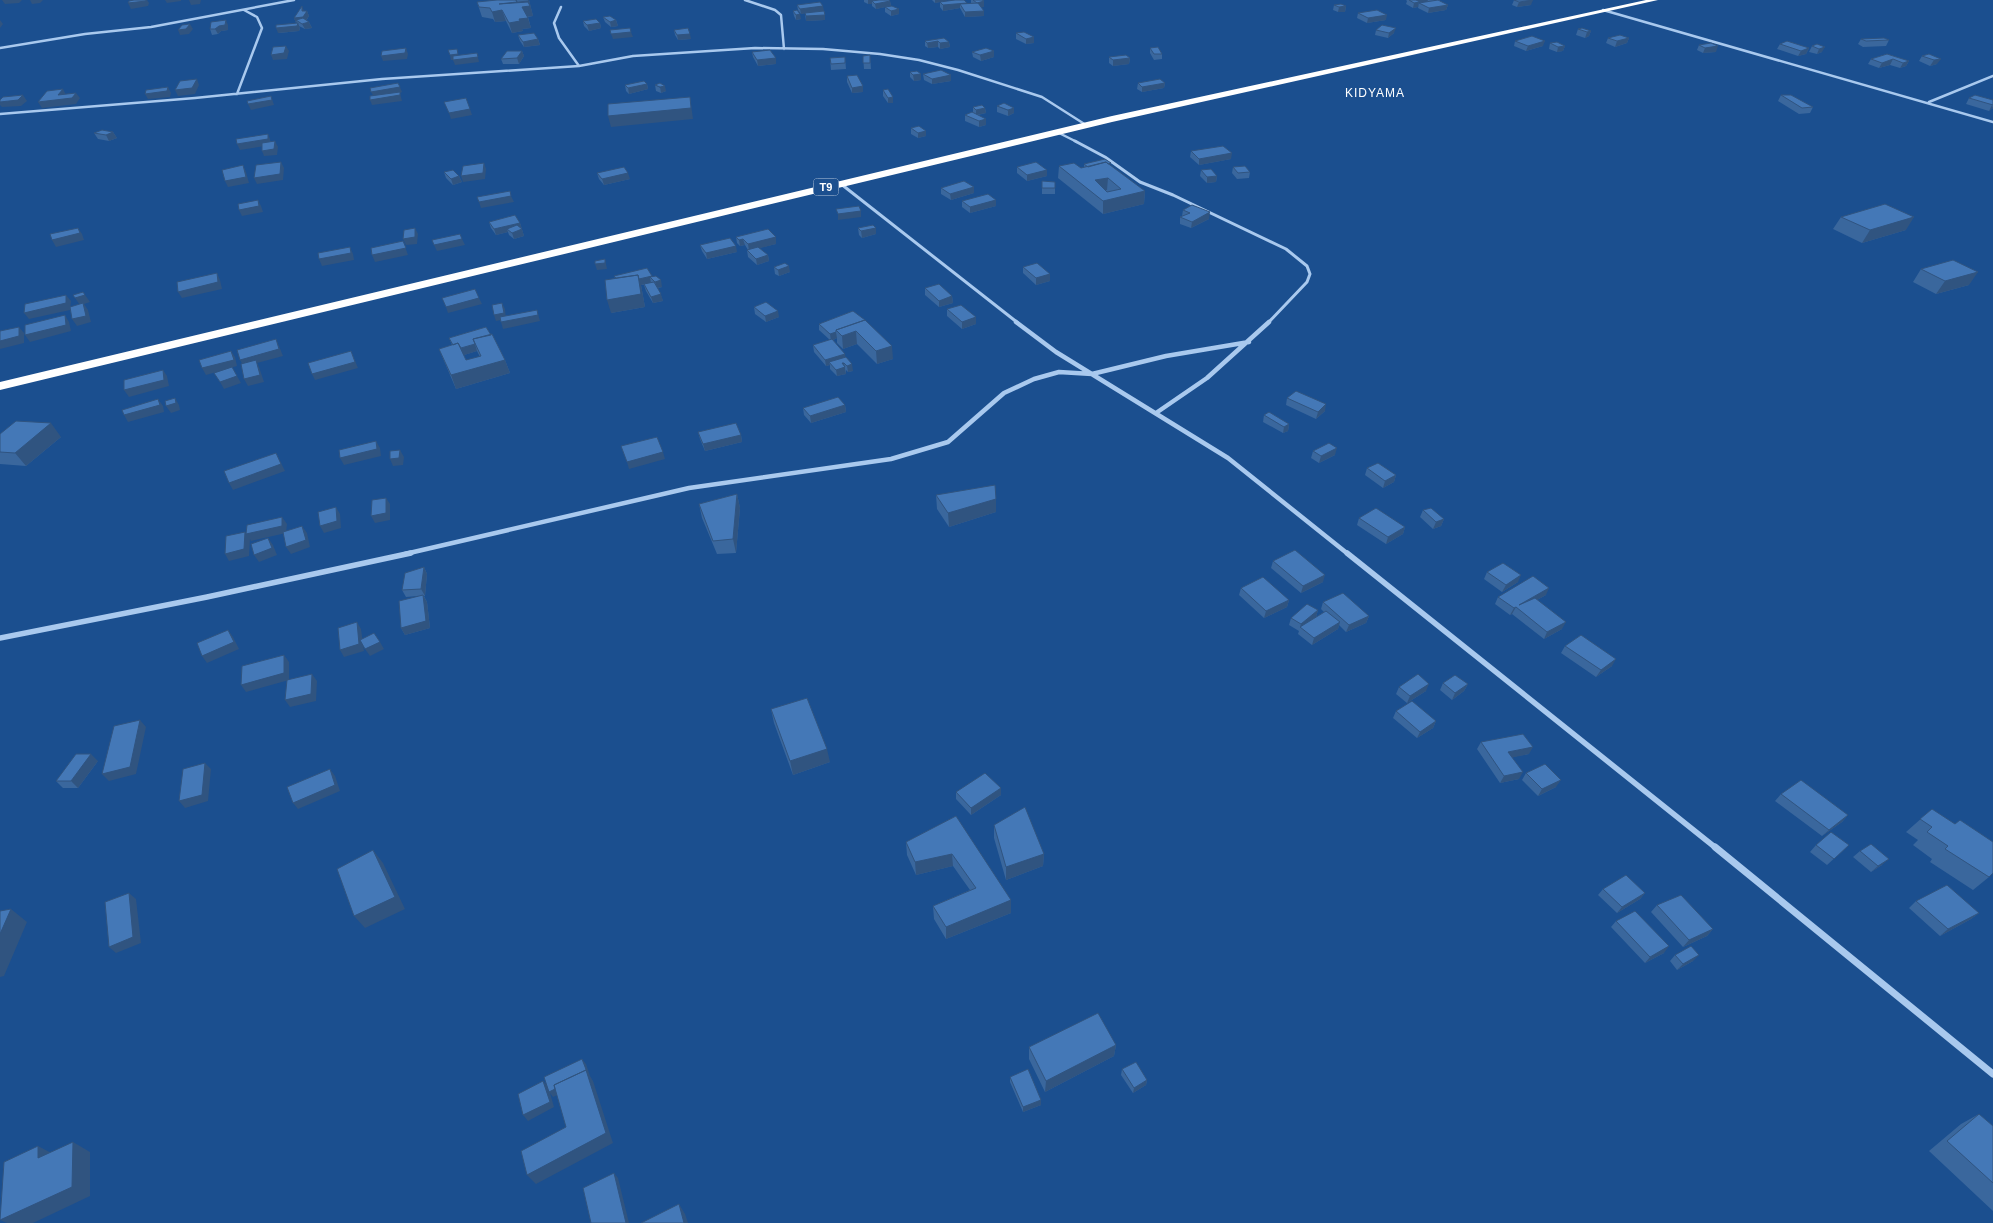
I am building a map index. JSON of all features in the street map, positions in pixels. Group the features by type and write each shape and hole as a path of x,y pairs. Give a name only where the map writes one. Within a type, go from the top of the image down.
{"highway":[{"name":"T9","path":"0,386 1086,125 1655,0"}],"street":[{"path":"0,48 85,34 151,27 294,0"},
{"path":"745,0 775,10 781,16 784,48"},
{"path":"562,7 554,23 559,38 579,66"},
{"path":"237,94 262,28 257,17 243,10"},
{"path":"1603,10 1993,122"},
{"path":"0,114 237,94 382,79 579,66 633,56 784,48 880,54 958,70 1042,97 1086,125"},
{"path":"1928,102 1993,76"},
{"path":"1057,132 1105,157 1140,182 1173,194 1286,249 1307,266 1310,274 1307,282 1249,342 1207,378 1156,412"},
{"path":"841,184 981,296 1056,352 1228,458 1744,871 1993,1074"},
{"path":"0,638 207,597 484,538 690,488 891,459 948,442 1004,392 1034,379 1059,372 1092,374 1166,356 1249,342"}],"building":[{"path":"134,0 146,0 146,1 128,3"},
{"path":"516,0 517,2 499,4 528,2 530,6 522,7 528,18 509,23 502,10 492,12 490,8 479,7 477,2"},
{"path":"516,0 528,0 529,1 517,2"},
{"path":"964,0 967,3 943,5 940,2"},
{"path":"973,0 982,0 984,1 977,3"},
{"path":"1409,0 1416,0 1420,2 1414,3"},
{"path":"1438,0 1448,5 1429,8 1419,3"},
{"path":"1514,0 1533,0 1519,2"},
{"path":"872,1 890,1 875,4"},
{"path":"820,2 823,6 800,9 797,5"},
{"path":"978,3 984,11 965,12 960,4"},
{"path":"1341,4 1346,6 1339,7 1334,5"},
{"path":"302,6 302,11 307,11 303,17 294,18"},
{"path":"892,6 899,9 891,11 885,7"},
{"path":"797,10 800,14 796,15 793,11"},
{"path":"1377,10 1387,15 1368,18 1358,13"},
{"path":"824,11 825,15 806,16 805,13"},
{"path":"610,16 616,20 610,22 603,17"},
{"path":"303,18 309,22 302,24 296,20"},
{"path":"596,19 600,23 587,25 583,21"},
{"path":"226,20 225,25 210,29 211,22"},
{"path":"298,23 297,26 276,28 276,25"},
{"path":"190,24 186,29 178,30 182,25"},
{"path":"1382,25 1396,28 1389,33 1376,30"},
{"path":"630,28 631,32 611,34 610,30"},
{"path":"688,28 690,34 677,35 674,30"},
{"path":"1582,28 1591,31 1587,32 1578,29"},
{"path":"1024,32 1034,37 1026,39 1016,33"},
{"path":"534,33 538,39 523,42 518,35"},
{"path":"1620,35 1629,38 1617,41 1608,38"},
{"path":"1532,36 1545,41 1528,46 1515,41"},
{"path":"944,38 949,42 927,43 925,41"},
{"path":"1884,38 1889,40 1866,41 1861,39"},
{"path":"1787,41 1809,48 1801,51 1780,44"},
{"path":"1557,42 1565,46 1558,47 1550,43"},
{"path":"1711,43 1718,46 1705,48 1699,45"},
{"path":"1817,44 1825,47 1819,49 1812,46"},
{"path":"286,46 284,53 271,55 273,47"},
{"path":"1158,47 1162,54 1154,54 1150,48"},
{"path":"406,48 405,53 381,56 382,51"},
{"path":"986,48 994,51 980,55 972,52"},
{"path":"457,49 458,54 450,55 448,50"},
{"path":"770,50 776,58 757,60 752,52"},
{"path":"507,51 522,51 517,58 501,59"},
{"path":"477,53 478,57 453,60 453,56"},
{"path":"1887,54 1909,61 1903,63 1893,59 1882,63 1871,59"},
{"path":"1929,54 1941,59 1934,60 1922,56"},
{"path":"870,55 870,63 863,63 863,56"},
{"path":"1126,55 1130,58 1113,60 1109,57"},
{"path":"845,57 845,63 831,64 830,58"},
{"path":"941,70 951,75 932,79 923,74"},
{"path":"917,71 921,74 913,75 910,72"},
{"path":"857,75 863,86 852,88 847,76"},
{"path":"197,79 192,88 175,90 180,81"},
{"path":"1160,79 1165,83 1142,87 1138,83"},
{"path":"644,81 647,84 628,88 625,85"},
{"path":"398,83 400,87 371,92 370,88"},
{"path":"660,83 665,86 655,85"},
{"path":"168,87 167,91 145,94 146,90"},
{"path":"63,89 58,95 76,93 72,98 38,102 47,91"},
{"path":"888,89 893,97 888,98 883,90"},
{"path":"400,92 400,95 370,100 370,96"},
{"path":"23,95 18,100 0,102 3,97"},
{"path":"1781,95 1791,95 1813,107 1802,108"},
{"path":"1975,95 1993,100 1993,105 1969,98"},
{"path":"271,96 272,100 248,104 247,101"},
{"path":"690,97 691,108 608,116 608,104"},
{"path":"466,98 470,109 449,113 444,102"},
{"path":"1004,103 1014,108 1008,110 997,106"},
{"path":"982,105 985,108 976,110 973,107"},
{"path":"972,112 986,119 979,121 965,115"},
{"path":"919,126 926,131 918,133 911,128"},
{"path":"102,130 113,132 106,135 94,133"},
{"path":"268,134 268,139 237,144 236,139"},
{"path":"275,141 274,149 262,151 262,143"},
{"path":"1223,146 1232,153 1199,159 1191,151"},
{"path":"1105,159 1111,163 1108,164 1106,162 1088,167 1084,164"},
{"path":"281,162 280,174 254,178 256,165"},
{"path":"1036,162 1047,170 1027,175 1017,167"},
{"path":"1106,162 1145,191 1103,201 1059,166 1074,163 1081,168","holes":["1108,178 1121,189 1107,192 1095,180"]},
{"path":"484,163 483,173 461,176 463,166"},
{"path":"243,165 246,177 225,181 222,170"},
{"path":"1245,166 1250,172 1238,173 1233,167"},
{"path":"624,167 628,173 602,179 597,173"},
{"path":"1211,169 1217,176 1207,177 1201,170"},
{"path":"453,170 459,176 451,179 444,172"},
{"path":"964,181 974,187 950,194 941,188"},
{"path":"1042,181 1055,182 1055,188 1042,188"},
{"path":"510,191 511,196 479,202 477,197"},
{"path":"988,194 996,200 970,207 962,201"},
{"path":"258,200 259,206 239,210 238,204"},
{"path":"1885,204 1914,217 1870,230 1841,217"},
{"path":"1192,205 1210,212 1192,222 1180,217 1190,213 1183,210"},
{"path":"859,206 861,211 838,214 836,209"},
{"path":"515,215 520,223 494,229 489,222"},
{"path":"517,225 522,229 512,233 507,229"},
{"path":"873,225 876,228 861,231 858,228"},
{"path":"78,228 80,233 52,240 50,234"},
{"path":"415,228 415,237 403,239 404,230"},
{"path":"768,229 776,237 748,244 743,239 739,240 736,237"},
{"path":"460,234 462,239 434,245 432,240"},
{"path":"730,238 736,246 706,253 700,245"},
{"path":"403,241 406,248 372,255 371,248"},
{"path":"350,247 351,253 319,259 318,253"},
{"path":"758,247 768,255 756,259 747,250"},
{"path":"605,259 605,263 595,264 595,261"},
{"path":"1953,260 1978,272 1945,281 1921,269"},
{"path":"785,263 789,266 778,270 774,267"},
{"path":"1037,263 1050,274 1036,278 1023,267"},
{"path":"647,268 652,276 639,279 638,275 616,278 614,276"},
{"path":"217,273 218,282 178,292 177,282"},
{"path":"638,275 641,294 607,300 605,280"},
{"path":"656,276 661,280 655,282 650,277"},
{"path":"654,282 661,294 651,297 644,284"},
{"path":"939,284 952,296 939,301 925,288"},
{"path":"475,289 479,298 446,307 442,298"},
{"path":"83,292 85,295 75,298 73,295"},
{"path":"66,295 66,303 24,313 25,304"},
{"path":"766,302 778,311 765,316 754,307"},
{"path":"83,303 86,316 72,319 70,307"},
{"path":"502,303 504,313 494,315 492,305"},
{"path":"961,305 976,317 962,322 947,309"},
{"path":"537,310 538,315 501,322 500,317"},
{"path":"853,311 865,320 830,334 819,324"},
{"path":"65,315 66,325 25,335 25,325"},
{"path":"865,320 892,346 876,351 856,331 842,336 836,330"},
{"path":"19,327 19,336 0,341 0,331"},
{"path":"486,327 491,335 473,339 475,344 461,348 458,343 453,345 449,338"},
{"path":"492,334 505,360 451,375 439,349 458,343 466,360 481,356 473,339"},
{"path":"276,339 279,349 240,360 237,350"},
{"path":"832,339 845,354 825,360 813,345"},
{"path":"231,351 234,360 202,368 199,360"},
{"path":"351,351 355,362 312,374 308,363"},
{"path":"846,357 852,364 847,366 842,363 845,367 836,370 829,362"},
{"path":"256,360 260,375 244,379 241,364"},
{"path":"232,367 237,376 220,382 214,373"},
{"path":"163,370 164,380 124,390 124,380"},
{"path":"1296,391 1326,404 1318,412 1287,398"},
{"path":"838,397 845,405 810,416 803,408"},
{"path":"175,398 176,403 166,406 165,401"},
{"path":"158,399 160,405 124,415 122,410"},
{"path":"1269,412 1289,424 1284,427 1264,415"},
{"path":"16,421 51,423 15,453 0,452 0,434"},
{"path":"736,423 741,435 703,444 698,432"},
{"path":"657,437 663,452 627,462 621,446"},
{"path":"376,441 377,449 340,458 339,450"},
{"path":"1329,443 1337,448 1321,456 1313,451"},
{"path":"400,450 399,458 390,459 390,451"},
{"path":"276,453 281,464 229,483 224,471"},
{"path":"1378,463 1396,475 1385,481 1367,468"},
{"path":"995,485 996,499 948,513 936,495"},
{"path":"737,494 733,539 713,541 699,504"},
{"path":"386,498 386,513 371,516 372,500"},
{"path":"336,507 337,521 320,526 318,512"},
{"path":"1376,508 1405,527 1388,537 1359,518"},
{"path":"1431,508 1444,519 1436,522 1423,510"},
{"path":"282,517 282,526 246,534 247,525"},
{"path":"302,526 306,540 286,547 283,532"},
{"path":"245,532 244,549 225,554 226,536"},
{"path":"268,538 272,548 254,555 251,544"},
{"path":"1295,550 1325,575 1303,586 1273,561"},
{"path":"1503,563 1521,575 1506,585 1487,572"},
{"path":"424,567 421,589 402,590 405,573"},
{"path":"1533,576 1549,588 1519,605 1535,598 1566,622 1547,632 1516,607 1514,608 1498,597"},
{"path":"1263,577 1289,600 1266,611 1241,588"},
{"path":"1343,593 1369,616 1349,625 1323,602"},
{"path":"423,595 426,621 401,628 399,601"},
{"path":"1307,604 1318,610 1301,624 1291,618"},
{"path":"1326,611 1340,622 1314,638 1300,627"},
{"path":"357,622 359,644 340,650 338,628"},
{"path":"228,630 234,642 202,656 197,643"},
{"path":"374,633 380,642 365,649 360,640"},
{"path":"1581,635 1616,659 1601,670 1565,646"},
{"path":"284,655 284,673 241,685 242,666"},
{"path":"312,674 311,694 285,700 287,680"},
{"path":"1418,674 1429,684 1410,696 1399,687"},
{"path":"1455,675 1468,684 1455,693 1443,683"},
{"path":"807,698 827,749 790,761 771,709"},
{"path":"1412,701 1436,721 1420,732 1396,711"},
{"path":"140,720 130,767 102,774 114,726"},
{"path":"1523,734 1533,747 1508,752 1523,772 1504,776 1481,742"},
{"path":"76,754 91,754 71,781 56,781"},
{"path":"205,763 202,795 179,801 183,769"},
{"path":"1545,764 1561,780 1542,789 1526,773"},
{"path":"330,769 335,785 293,803 287,787"},
{"path":"985,773 1001,788 971,808 956,792"},
{"path":"1801,780 1848,815 1829,830 1781,794"},
{"path":"1025,807 1044,854 1006,867 994,825"},
{"path":"1932,809 1955,824 1960,820 1993,842 1993,873 1989,877 1945,849 1948,846 1927,832 1932,827 1920,819"},
{"path":"956,816 1011,900 946,927 933,906 976,888 952,854 915,862 906,842"},
{"path":"1831,832 1849,845 1834,859 1816,845"},
{"path":"1871,844 1889,859 1878,866 1860,851"},
{"path":"373,850 395,897 354,916 337,869"},
{"path":"1626,875 1645,893 1622,907 1603,889"},
{"path":"1947,885 1979,913 1948,929 1916,901"},
{"path":"129,893 133,937 109,947 105,902"},
{"path":"1681,895 1713,929 1689,940 1657,905"},
{"path":"11,909 0,934 0,911"},
{"path":"1635,911 1669,946 1650,957 1616,921"},
{"path":"1691,946 1699,955 1683,964 1675,955"},
{"path":"1098,1013 1116,1045 1046,1081 1029,1047"},
{"path":"582,1059 587,1072 586,1070 554,1085 555,1089 549,1092 544,1077"},
{"path":"1136,1062 1147,1080 1134,1088 1122,1069"},
{"path":"1028,1069 1041,1100 1023,1107 1010,1077"},
{"path":"586,1070 606,1133 527,1175 521,1151 566,1127 554,1085"},
{"path":"543,1081 550,1102 523,1115 518,1094"},
{"path":"1979,1114 1993,1126 1993,1183 1947,1141"},
{"path":"73,1142 72,1187 0,1220 4,1162 38,1146 38,1158"},
{"path":"614,1173 626,1223 591,1223 583,1188"},
{"path":"679,1204 684,1223 641,1223"}],"district":[{"name":"KIDYAMA","path":"1375,93"}]}
